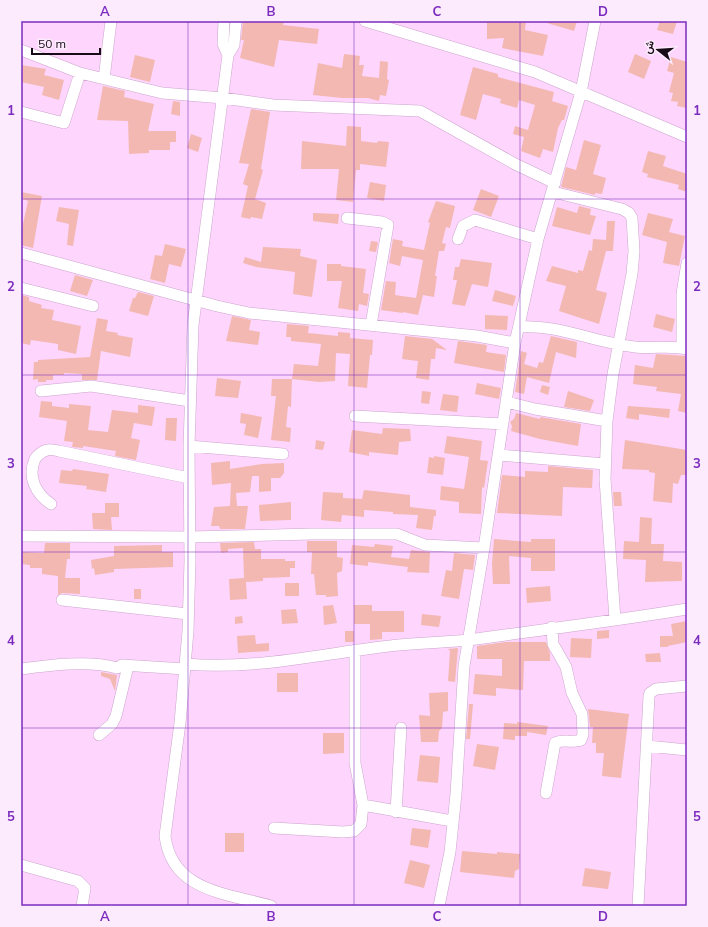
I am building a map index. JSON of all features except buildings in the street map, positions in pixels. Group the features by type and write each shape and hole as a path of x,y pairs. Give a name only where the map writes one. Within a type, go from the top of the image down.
{"street":[{"path":"104,80 111,21"},
{"path":"224,21 223,44 228,55"},
{"path":"236,21 234,45 228,55 196,300 191,350 188,446 190,537 188,614 179,730 165,836 167,848 178,870 192,881 219,892 271,906"},
{"path":"364,21 513,65 687,136"},
{"path":"439,906 450,852 464,666 499,455 515,343 538,238 581,92 595,21"},
{"path":"21,50 80,73 162,93 223,98 273,105 420,111 554,187 629,212 632,218 634,251 632,274 607,421 605,464 615,619"},
{"path":"21,112 64,123 80,73"},
{"path":"347,218 382,222 388,225 371,324"},
{"path":"458,239 463,226 475,220 538,238"},
{"path":"22,256 196,300 268,316 371,324 477,336 515,343"},
{"path":"519,327 532,326 553,328 635,347 684,348 685,308 682,294 687,264"},
{"path":"21,288 93,306"},
{"path":"41,390 92,386 190,401"},
{"path":"507,402 535,409 607,421"},
{"path":"355,416 503,424"},
{"path":"188,446 284,454"},
{"path":"51,504 43,499 34,485 31,468 36,456 46,450 59,451 189,478"},
{"path":"499,455 605,464"},
{"path":"21,536 190,537 312,534 397,534 425,544 484,548"},
{"path":"62,600 188,614"},
{"path":"21,669 52,665 106,665 117,668 122,665 185,667 250,664 404,644 468,640 525,633 552,627 687,609"},
{"path":"546,793 555,743 559,741 575,742 581,740 583,734 582,714 572,693 566,668 553,644 552,627"},
{"path":"274,828 354,831 361,824 363,805 355,763 355,650"},
{"path":"99,735 112,724 116,716 128,666"},
{"path":"638,906 647,746 646,734 650,693 656,689 687,686"},
{"path":"396,812 401,728"},
{"path":"647,746 687,750"},
{"path":"363,805 452,821"},
{"path":"21,865 78,881 85,888 82,906"}]}
